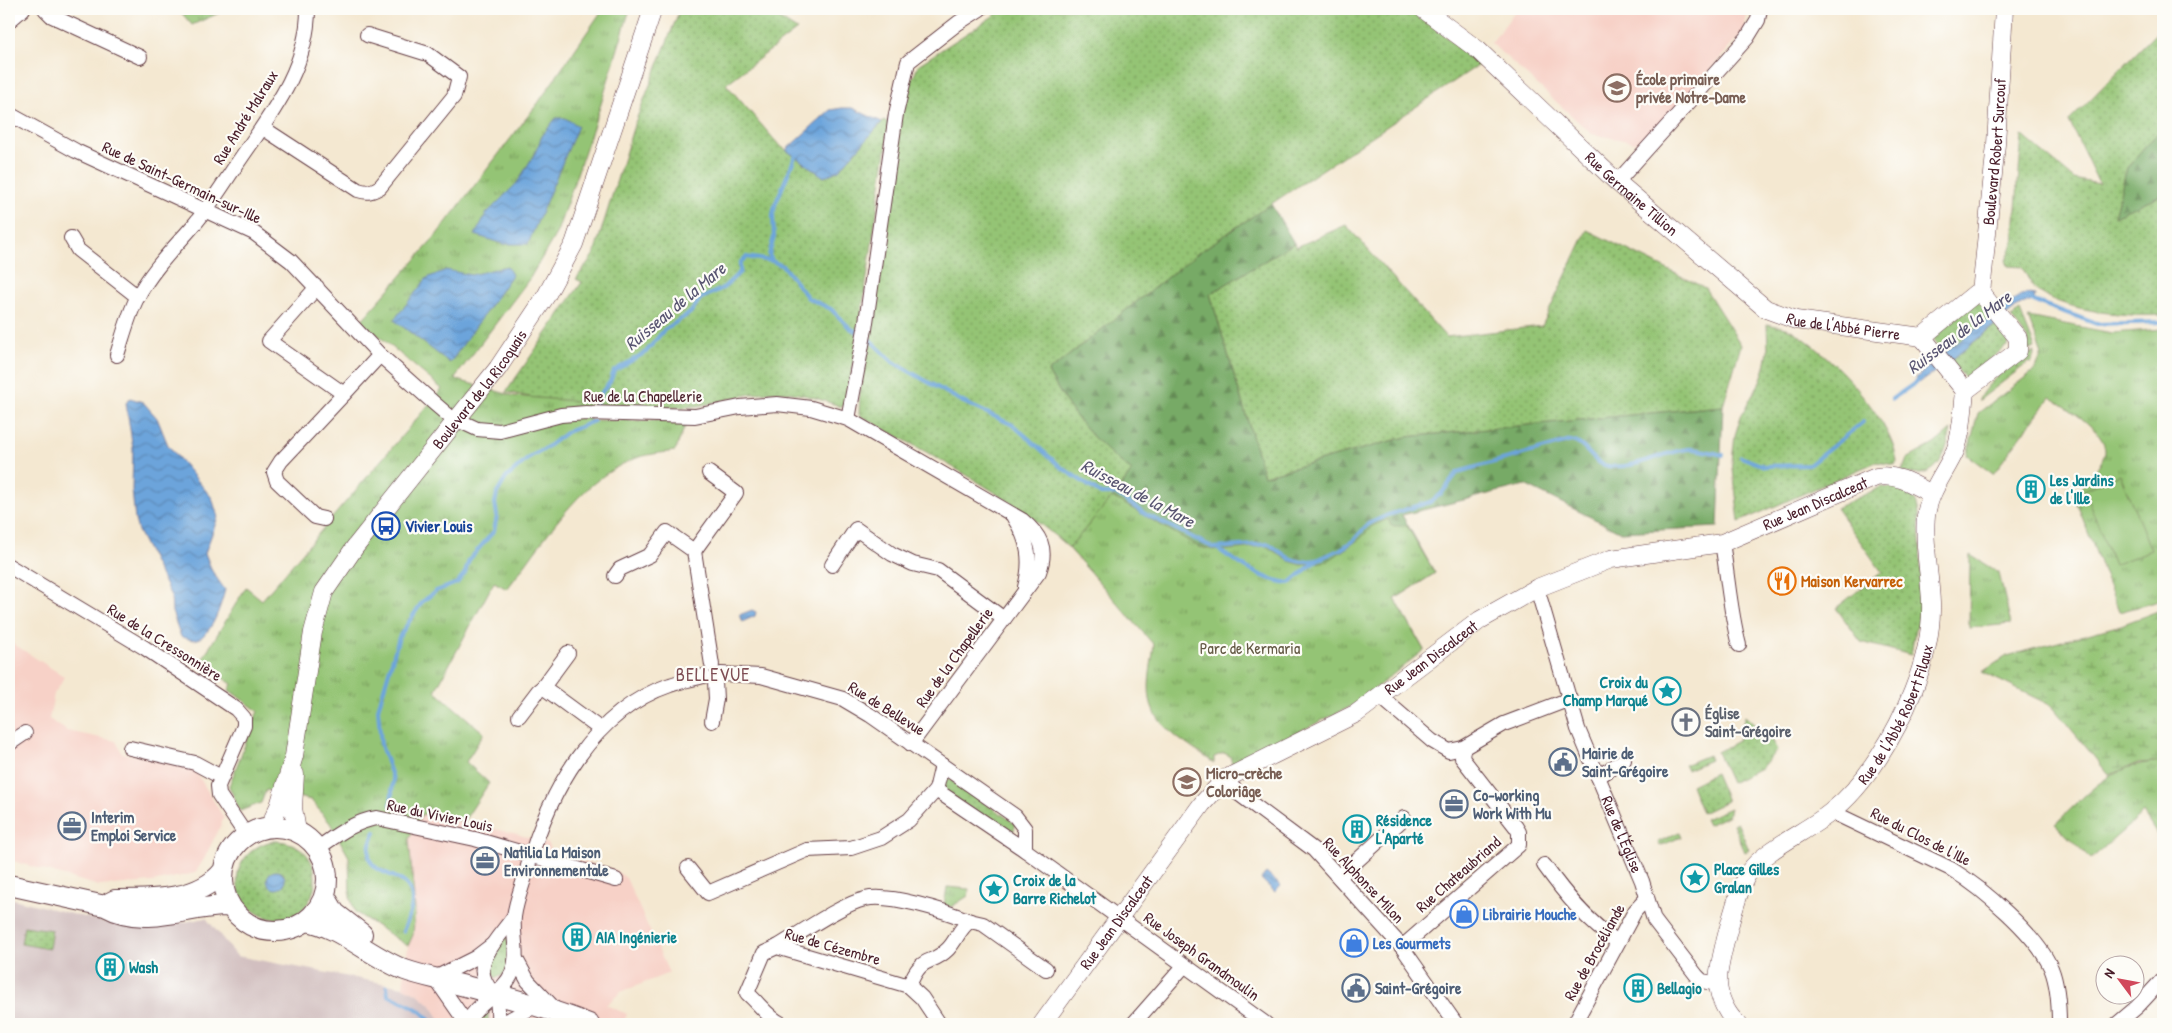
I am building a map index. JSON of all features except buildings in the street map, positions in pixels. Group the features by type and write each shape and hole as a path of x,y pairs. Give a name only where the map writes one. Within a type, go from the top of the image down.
{"main road":[{"path":"306,922 321,906 328,879 325,863 318,848 297,831 284,827 269,827 246,836 236,845 228,857 223,883 230,906 249,924 263,930 285,930 306,922 319,923 390,965 494,993 589,1024"},
{"path":"105,906 116,900 152,900 199,891 215,882 224,871"},
{"path":"9,885 152,918 216,906 230,906"},
{"path":"325,896 335,913 357,931 435,978"}],"street":[{"path":"9,21 22,9"},
{"path":"45,9 52,16 140,57"},
{"name":"Rue André Malraux","path":"118,355 125,328 138,297 163,260 205,210 282,98 298,63 308,21 308,9"},
{"name":"Boulevard de la Ricoquais","path":"269,827 279,806 294,756 313,632 324,592 356,547 459,420 498,368 540,304 574,244 653,9"},
{"path":"848,419 864,336 896,114 908,62 958,23 980,9"},
{"name":"Rue Germaine Tillion","path":"1423,9 1478,50 1617,182 1766,309"},
{"path":"1617,182 1747,38 1758,20 1760,9"},
{"name":"Boulevard Robert Surcouf","path":"1985,298 2004,9"},
{"path":"263,128 358,190 366,193 373,192 380,187 454,96 459,77 428,54 367,35"},
{"name":"Rue de Saint-Germain-sur-Ille","path":"9,114 41,134 254,233 291,262 317,287 380,355 435,404 459,420"},
{"path":"71,238 78,250 138,297"},
{"path":"317,287 269,341 344,394"},
{"path":"1976,293 1985,298 2018,338 2018,351 1960,385 1926,342 1976,293"},
{"name":"Rue de l'Abbé Pierre","path":"1766,309 1796,320 1926,342"},
{"path":"324,519 315,517 276,480 274,472 281,461 380,355"},
{"name":"Rue de l'Abbé Robert Filaux","path":"1718,984 1737,899 1749,872 1759,860 1832,812 1882,753 1913,691 1926,653 1931,603 1925,534 1926,515 1931,494 1955,450 1960,385"},
{"name":"Rue de la Chapellerie","path":"459,420 477,429 500,430 561,415 586,413 695,416 740,407 778,404 811,408 848,419 976,491 1012,515 1020,527 1029,550 1029,570 1024,590 911,744"},
{"path":"709,473 736,493 694,551 716,699 712,721"},
{"name":"Rue Jean Discalceat","path":"1042,1024 1202,804 1225,779 1340,722 1381,696 1480,620 1537,588 1611,559 1722,543 1876,477 1897,476 1931,494"},
{"path":"832,564 856,529 892,554 913,564 938,570 1004,619"},
{"path":"615,576 620,569 650,555 667,532 694,551"},
{"path":"1722,543 1729,582 1732,620 1739,645"},
{"name":"Rue de la Cressonnière","path":"9,566 145,648 236,709 244,718 244,726 218,786 219,795 246,836"},
{"name":"Rue de l'Église","path":"1537,588 1578,729 1642,881 1654,920 1697,976 1702,981 1718,984"},
{"path":"520,716 568,653"},
{"name":"Rue de Bellevue","path":"557,1012 528,981 516,959 514,916 532,854 547,812 563,782 576,759 600,729 642,698 670,685 713,674 761,676 843,699 1015,816 1024,829 1025,850"},
{"path":"543,687 600,729"},
{"path":"1381,696 1440,748 1449,750 1463,748 1504,724 1570,699"},
{"path":"9,744 25,733"},
{"path":"130,748 195,763 221,777"},
{"name":"Rue Chateaubriand","path":"1402,947 1519,844 1519,832 1516,826 1462,758 1463,748"},
{"name":"Boulevard de la Ricoquais","path":"294,756 296,765 293,808 297,831"},
{"path":"1598,777 1624,760"},
{"path":"688,868 708,893 807,850 851,848 881,838 909,820 936,790 942,766"},
{"name":"Rue Alphonse Milon","path":"1225,779 1239,794 1314,850 1402,947 1456,1024"},
{"path":"936,790 1025,850 1119,918"},
{"name":"Rue du Clos de l'Ille","path":"1832,812 1951,869 1970,880 1995,903 2036,944 2045,957 2056,986 2059,1024"},
{"name":"Rue du Vivier Louis","path":"318,848 350,826 364,820 377,818 475,839 532,854 616,880"},
{"path":"1339,877 1404,818"},
{"path":"1544,865 1565,894 1607,936 1618,942"},
{"path":"776,947 849,905 871,898 917,904 983,924 1046,969"},
{"name":"Rue de Brocéliande","path":"1574,1024 1635,911 1647,898"},
{"name":"Rue de Bellevue","path":"514,916 492,945 484,961 484,980 494,993 504,986 516,959"},
{"name":"Rue Joseph Grandmoulin","path":"1119,918 1264,1024"},
{"path":"937,1024 922,998 909,986 917,968 947,950 960,930 970,921"},
{"name":"Rue de Bellevue","path":"435,978 475,958 492,945"},
{"name":"Rue de Cézembre","path":"782,1024 773,1020 761,1005 747,993 764,952 776,947 909,986"},
{"path":"1133,1024 1184,966"},
{"path":"435,978 467,1024 473,1012 494,993 499,1004 499,1024 535,1006"},
{"path":"2117,1024 2137,1007 2163,979"},
{"path":"1718,984 1724,1005 1738,1024"}],"shaded area":[{"name":"École primaire privée Notre-Dame","path":"1517,9 1746,9 1745,30 1644,144 1592,134 1491,43"},
{"path":"9,641 65,677 54,694 49,719 67,731 116,741 122,753 193,767 224,818 195,873 152,882 99,886 9,860"},
{"path":"422,814 513,833 548,843 553,854 614,870 626,878 669,973 621,992 606,1005 627,1014 623,1024 443,1024 430,1004 418,994 403,987 408,946 413,935 415,909 409,839"},
{"path":"9,898 108,923 153,928 206,918 237,956 403,987 418,994 430,1004 443,1024 9,1024"}],"green space":[{"path":"178,9 228,9 192,25"},
{"path":"603,9 630,9 601,104 557,232 530,278 454,379 514,396 587,402 590,420 687,421 675,451 634,459 614,469 595,482 578,498 548,533 507,589 494,582 435,691 484,733 466,762 489,783 464,821 422,814 409,839 415,909 413,935 408,946 355,912 350,897 349,857 330,823 311,800 266,790 261,803 240,811 229,786 258,711 229,690 232,684 200,663 246,587 262,600 442,389 361,321 431,242 538,103"},
{"path":"680,9 764,9 797,30 726,84 779,145 824,177 839,170 884,120 890,124 857,344 845,404 842,407 788,392 749,394 697,406 668,408 610,404 608,406 587,404 586,402 544,400 506,392 582,282 576,279 594,254 634,125"},
{"path":"1004,9 1411,9 1480,64 1198,253 1048,372 1066,402 1084,426 1105,448 1132,471 1118,491 1069,548 1020,509 994,492 859,415 860,385 903,92 912,85 909,80 914,76 918,65"},
{"path":"2163,26 2163,127 2127,168 2114,216 2163,194 2163,315 2099,312 2082,309 2051,299 2034,287 2022,267 2008,266 2006,260 2013,244 2022,135 2074,179 2099,184 2069,121"},
{"path":"2163,127 2163,194 2114,216 2127,168"},
{"path":"1271,204 1294,243 1210,294 1264,476 1406,437 1723,406 1718,527 1621,532 1525,485 1402,515 1435,573 1395,599 1424,650 1108,591 1069,548 1118,491 1132,471 1105,448 1084,426 1066,402 1048,372 1198,253"},
{"path":"1346,225 1446,337 1542,326 1587,230 1705,288 1741,345 1723,406 1406,437 1264,476 1210,294 1294,243 1296,247"},
{"path":"1975,303 1980,303 1992,317 1944,353 1935,342 1933,336"},
{"path":"2020,311 2035,348 2026,351 2027,338 2011,317"},
{"path":"2028,317 2112,333 2163,329 2163,600 2119,612 2074,496 2098,466 2104,456 2105,448 2095,430 2076,414 2050,397 1993,474 1967,455 1978,413 2035,370 2042,354"},
{"path":"1767,324 1793,331 1808,341 1841,371 1872,407 1884,426 1893,445 1897,462 1895,465 1876,462 1739,522 1732,461 1735,435 1741,416 1761,380 1765,367 1768,351"},
{"path":"1997,324 2009,340 2009,344 1968,377 1964,377 1950,361"},
{"path":"2035,352 2031,364 2029,362 1978,401 1994,379 2020,359"},
{"path":"1951,430 1946,450 1937,465 1923,474 1902,472 1907,459 1934,444"},
{"path":"2120,474 2151,550 2114,565 2084,490"},
{"path":"1898,485 1913,496 1919,514 1923,619 1915,630 1911,655 1861,642 1836,608 1882,572 1836,508 1881,487 1896,488"},
{"name":"Parc de Kermaria","path":"1112,497 1199,547 1219,551 1266,546 1289,561 1302,565 1328,561 1361,538 1372,526 1388,519 1391,526 1407,526 1435,573 1395,599 1424,650 1354,705 1232,764 1230,756 1224,753 1214,757 1214,763 1175,736 1159,719 1153,710 1149,692 1154,645 1069,548"},
{"path":"1970,555 1999,573 2011,624 1969,628"},
{"path":"2163,609 2163,761 2139,763 2109,775 2052,706 1982,672 2007,656 2121,625"},
{"path":"1745,716 1758,728 1767,732 1777,750 1761,768 1731,783 1717,752 1738,741"},
{"path":"1708,755 1710,760 1687,770 1684,765"},
{"path":"2163,761 2163,844 2143,813 2091,859 2055,824 2091,790 2115,773 2144,763"},
{"path":"1715,773 1727,801 1702,813 1691,785"},
{"path":"944,775 1016,824 1013,832 1009,834 942,789"},
{"path":"1730,808 1728,816 1708,825 1705,819"},
{"path":"1737,822 1749,850 1745,852 1733,824"},
{"path":"1679,832 1681,837 1660,846 1658,842"},
{"path":"273,841 293,844 306,854 313,868 315,883 311,898 302,910 288,918 269,918 257,913 244,902 238,888 237,879 242,862 255,848","holes":["284,874 284,885 270,887 267,878"]},
{"path":"947,887 969,889 968,896 951,907 944,905"},
{"path":"24,926 52,930 49,949 21,944"},
{"path":"508,934 509,963 505,974 496,978 490,972 491,961"},
{"path":"489,1009 488,1024 477,1024 483,1013"},
{"path":"519,1019 552,1024 510,1024"}],"water":[{"path":"852,108 882,122 839,170 824,177 786,150 830,110"},
{"path":"556,118 565,118 578,126 528,244 503,244 475,235 486,214 517,183 535,153 542,136"},
{"path":"507,266 512,275 450,363 394,320 427,278 446,270 471,275"},
{"name":"Ruisseau de la Mare","path":"2021,295 2035,295 2034,301 2017,307 1950,361 1919,383 1916,378 1944,353"},
{"path":"130,398 143,402 157,418 168,445 212,498 218,517 205,553 212,571 225,590 213,623 205,634 198,639 193,640 181,637 172,612 171,596 138,531 132,490 133,449 126,403"},
{"path":"752,610 756,612 755,616 742,622 739,615"},
{"path":"272,871 280,871 285,876 283,887 272,889 267,884 267,876"},
{"path":"1266,873 1281,886 1275,892 1261,879"}],"waterway":[{"path":"772,261 769,255 774,237 773,215 775,205 795,157"},
{"name":"Ruisseau de la Mare","path":"596,403 610,382 614,371 646,352 664,330 690,313 700,299 723,288 740,272 740,263 746,257 772,261 783,266 808,298 831,309 850,328 861,334"},
{"name":"Ruisseau de la Mare","path":"2031,300 2097,324 2163,322"},
{"name":"Ruisseau de la Mare","path":"867,337 893,362 963,402 1013,425 1061,467 1101,494 1116,494 1145,514 1214,548 1269,544 1290,559 1302,562 1317,560 1341,549 1353,541 1368,524 1388,515 1430,502 1441,494 1458,472 1571,441 1581,445 1598,462 1618,467 1688,449 1723,455"},
{"name":"Ruisseau de la Mare","path":"1892,399 1921,379"},
{"name":"Ruisseau de la Mare","path":"391,805 393,779 381,745 378,709 399,637 422,602 436,591 457,583 465,573 469,560 494,531 497,515 495,503 497,493 506,478 531,456 543,450 567,432 594,421"},
{"name":"Ruisseau de la Mare","path":"1741,457 1764,466 1809,465 1863,422"},
{"path":"1218,549 1243,566 1280,582 1290,583 1316,561"},
{"name":"Ruisseau de la Mare","path":"375,832 369,849 370,860 376,867 394,876 410,889 411,909 403,931"},
{"name":"Ruisseau de la Mare","path":"387,986 388,995 418,1010 432,1024"}],"place":[{"name":"École primaire privée Notre-Dame","path":"1617,88"},
{"name":"Les Jardins de l'Ille","path":"2031,489"},
{"name":"Vivier Louis","path":"386,526"},
{"name":"Maison Kervarrec","path":"1782,581"},
{"name":"Croix du Champ Marqué","path":"1667,691"},
{"name":"Église Saint-Grégoire","path":"1686,722"},
{"name":"Mairie de Saint-Grégoire","path":"1563,762"},
{"name":"Micro-crèche Coloriâge","path":"1187,782"},
{"name":"Co-working Work With Mu","path":"1454,804"},
{"name":"Interim Emploi Service","path":"72,826"},
{"name":"Résidence L'Aparté","path":"1357,829"},
{"name":"Natilia La Maison Environnementale","path":"485,861"},
{"name":"Place Gilles Gralan","path":"1695,878"},
{"name":"Croix de la Barre Richelot","path":"994,889"},
{"name":"Librairie Mouche","path":"1464,914"},
{"name":"AIA Ingénierie","path":"577,937"},
{"name":"Les Gourmets","path":"1354,943"},
{"name":"Wash","path":"110,967"},
{"name":"Saint-Grégoire","path":"1356,988"},
{"name":"Bellagio","path":"1638,988"}],"district":[{"name":"BELLEVUE","path":"713,674"}]}
